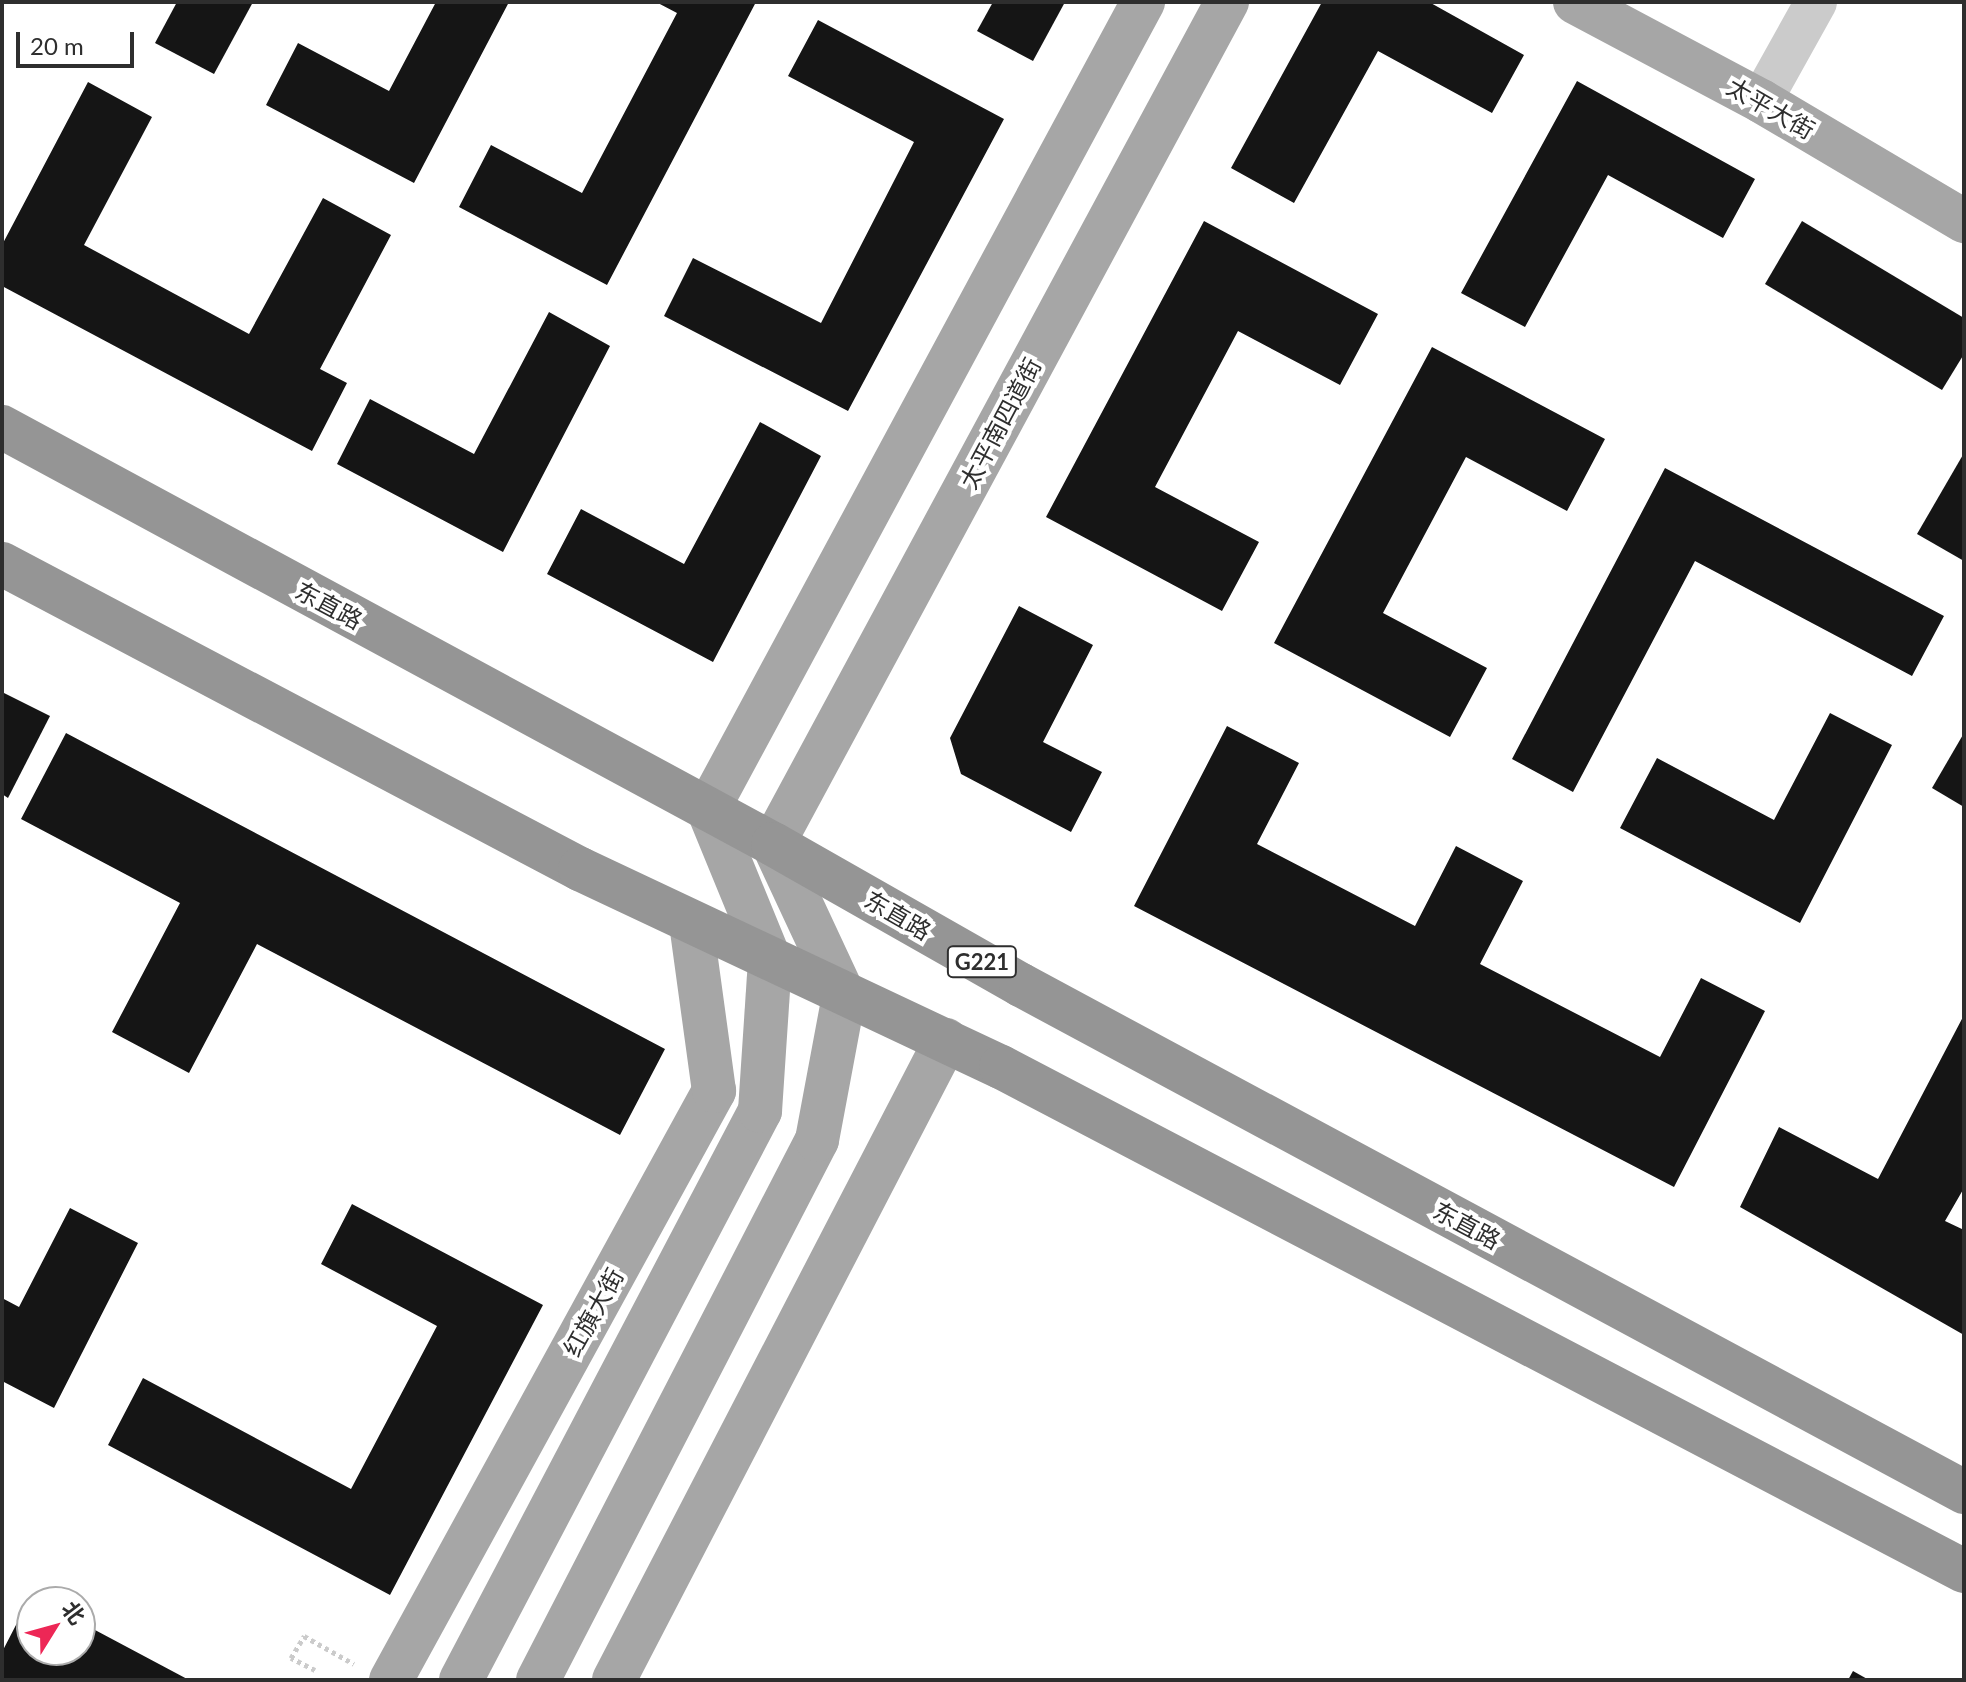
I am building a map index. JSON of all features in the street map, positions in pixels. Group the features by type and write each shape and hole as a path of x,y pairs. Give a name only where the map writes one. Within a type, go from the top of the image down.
{"highway":[{"name":"东直路","path":"2,427 773,844 1021,985 1964,1492"},
{"path":"2,564 691,924 946,1040 1964,1571"}],"main road":[{"path":"461,1680 760,1111 770,960 708,809 1143,2"},
{"name":"太平南四道街","path":"773,844 1227,2"},
{"name":"太平大街","path":"1575,2 1761,101 1964,221"},
{"path":"538,1680 817,1140 844,996 773,844"},
{"name":"红旗大街","path":"374,1673 714,1091 691,924"},
{"path":"614,1680 946,1040"}],"street":[{"path":"1761,101 1816,2"}],"path":[{"path":"315,1670 291,1658 304,1636 374,1673"}],"building":[{"path":"177,2 253,2 214,74 155,43"},
{"path":"436,2 509,2 414,183 266,105 298,43 389,91"},
{"path":"656,2 756,2 607,285 459,207 491,145 582,193 677,13"},
{"path":"993,2 1065,2 1033,61 977,31"},
{"path":"1322,2 1429,2 1524,55 1492,113 1378,51 1294,203 1231,168"},
{"path":"818,20 1004,119 848,411 664,316 693,258 821,323 914,142 788,76"},
{"path":"1577,81 1755,179 1723,238 1608,175 1525,327 1461,293"},
{"path":"88,82 152,117 84,245 249,334 323,198 391,235 320,369 347,383 312,451 2,286 2,245"},
{"path":"1204,221 1378,314 1340,385 1238,331 1155,487 1259,542 1222,611 1046,517"},
{"path":"1802,221 1964,318 1964,354 1942,390 1765,284"},
{"path":"549,312 610,346 503,552 337,464 370,399 474,454"},
{"path":"1432,347 1605,439 1567,511 1466,457 1383,613 1487,668 1450,737 1274,643"},
{"path":"760,422 821,456 713,662 547,574 581,509 684,564"},
{"path":"1964,453 1964,561 1917,534"},
{"path":"1665,468 1944,616 1912,676 1695,561 1573,792 1512,759"},
{"path":"1019,606 1093,645 1043,742 1102,772 1071,832 961,774 950,738"},
{"path":"2,692 50,716 8,798 2,794"},
{"path":"1830,713 1892,745 1800,923 1620,828 1657,758 1774,820"},
{"path":"1227,726 1299,763 1257,844 1415,926 1456,846 1523,881 1480,964 1660,1057 1701,978 1765,1011 1674,1187 1134,906"},
{"path":"66,733 665,1049 620,1135 257,944 189,1073 112,1032 180,903 21,819"},
{"path":"1964,733 1964,807 1932,788"},
{"path":"1964,1015 1964,1188 1945,1221 1964,1230 1964,1335 1740,1207 1779,1127 1878,1179"},
{"path":"352,1204 543,1305 390,1595 108,1445 143,1378 351,1489 437,1326 321,1264"},
{"path":"70,1208 138,1243 54,1408 2,1381 2,1298 19,1307"},
{"path":"16,1625 16,1666 96,1666 96,1631 189,1680 2,1679 2,1652"},
{"path":"1853,1671 1869,1680 1848,1680"}]}
